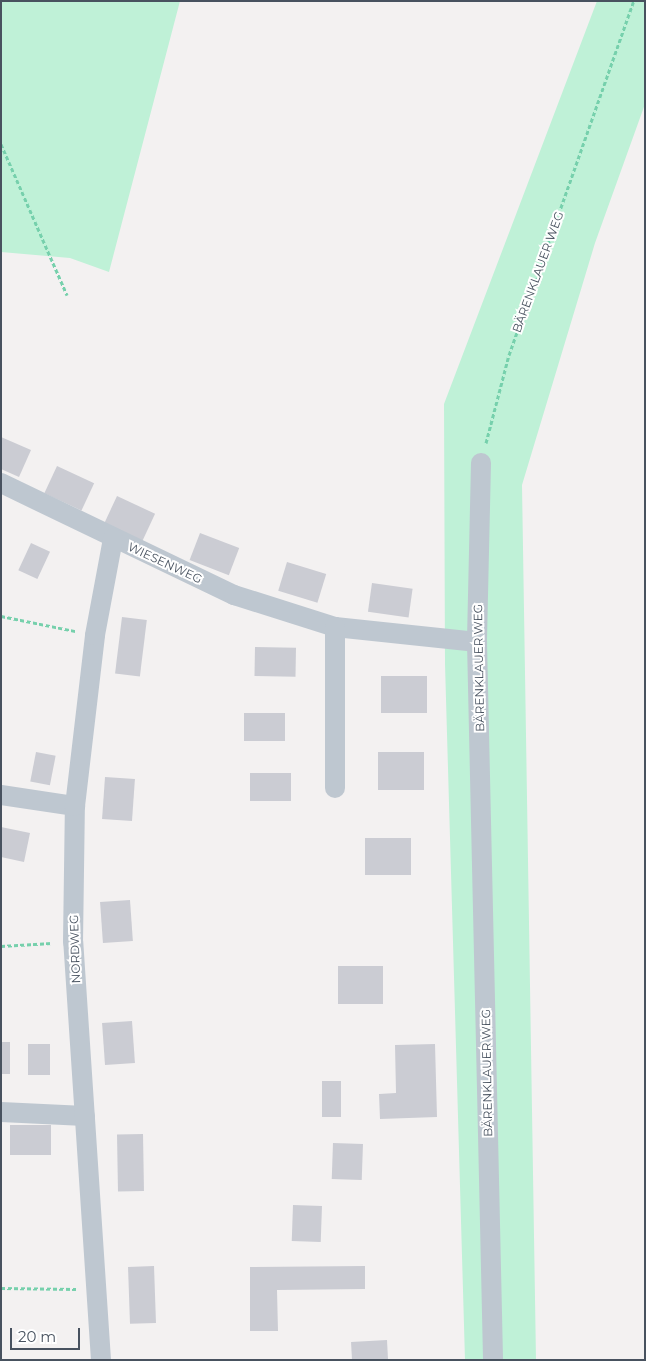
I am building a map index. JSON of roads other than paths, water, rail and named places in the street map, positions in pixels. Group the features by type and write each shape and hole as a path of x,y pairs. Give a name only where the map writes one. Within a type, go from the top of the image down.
{"street":[{"name":"BÄRENKLAUER WEG","path":"480,463 477,642 493,1360"},
{"name":"WIESENWEG","path":"1,483 113,539 234,595 335,627 477,642"},
{"name":"NORDWEG","path":"101,1360 99,1289 73,942 75,806 95,635 113,539"},
{"path":"335,627 335,788"},
{"path":"1,795 75,806"},
{"path":"1,1112 85,1116"}]}
